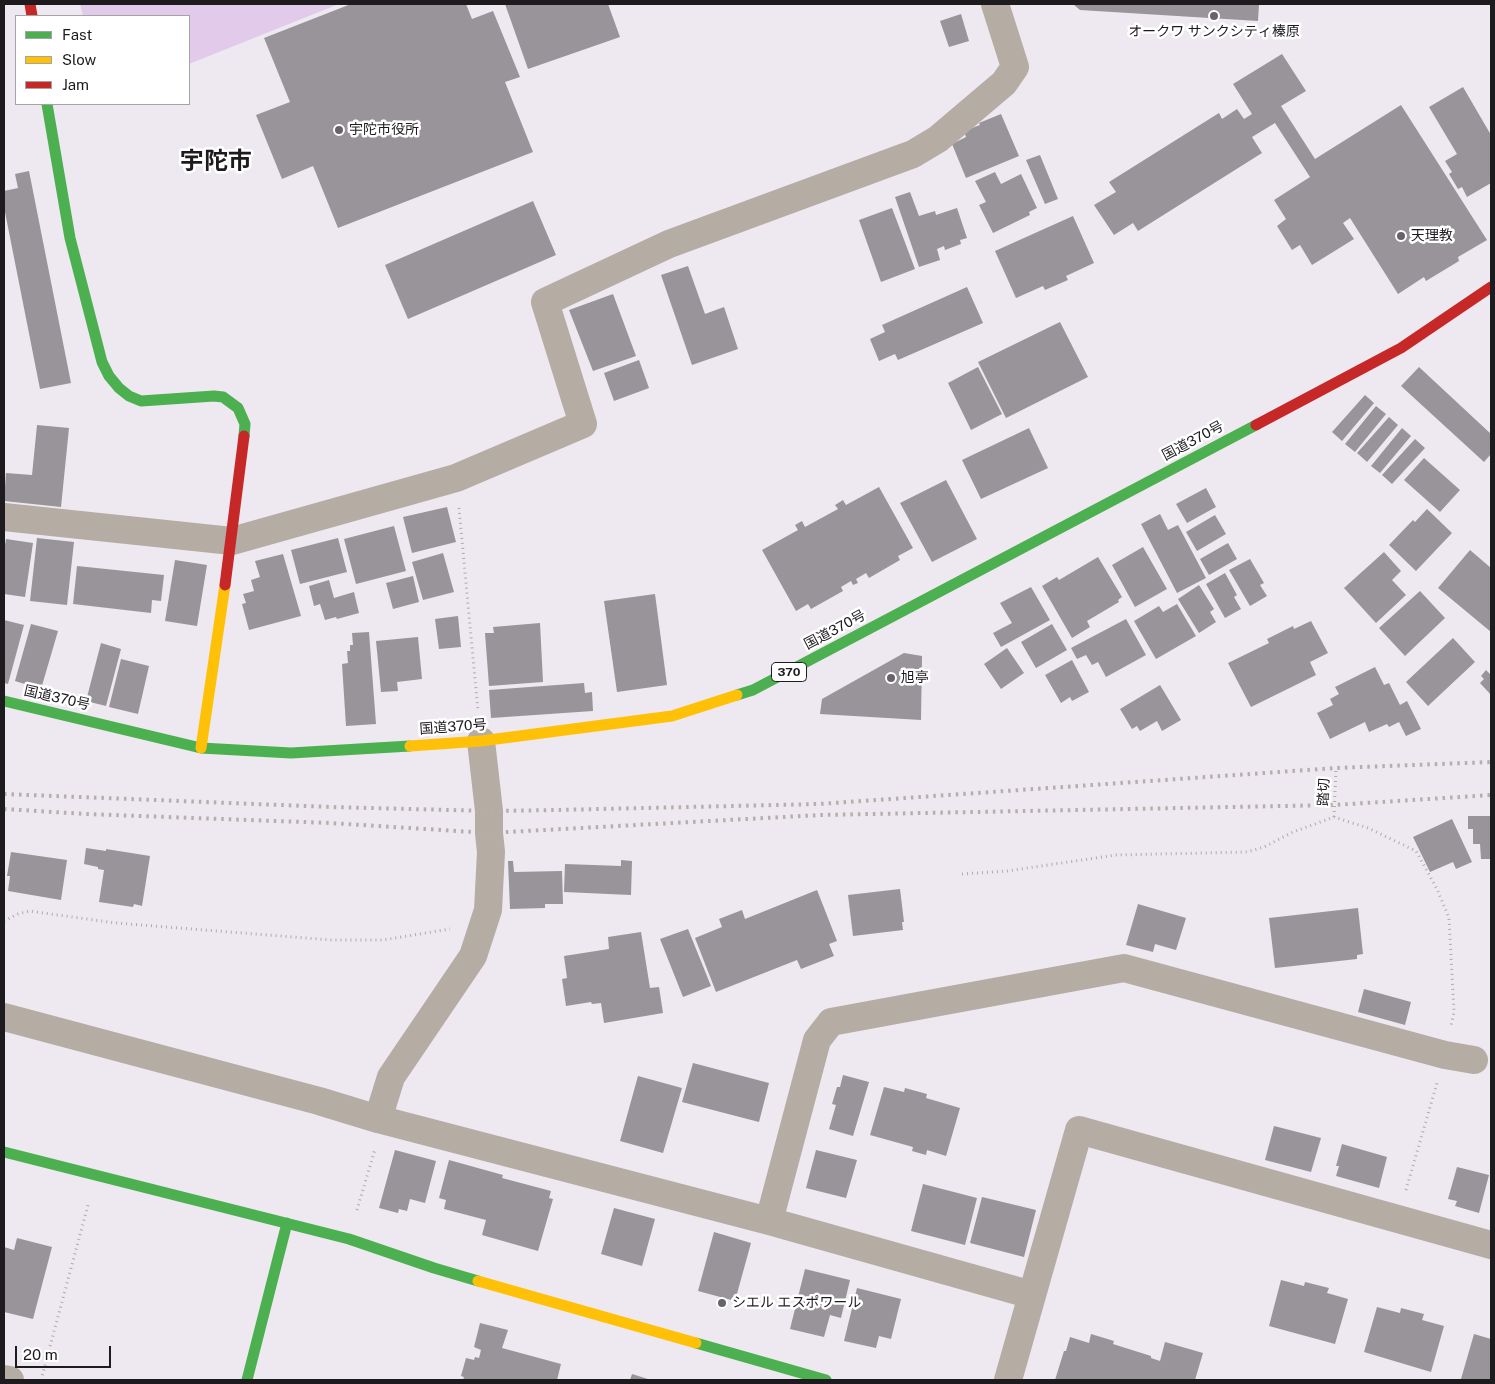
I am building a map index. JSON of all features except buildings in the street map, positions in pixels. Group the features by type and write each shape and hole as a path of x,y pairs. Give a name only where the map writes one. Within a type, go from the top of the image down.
{"main road":[{"path":"47,105 70,238 102,362 109,376 124,392 141,401 223,397 238,408 243,416 244,433 232,542 201,748"},
{"name":"国道370号","path":"4,701 201,748 292,754 481,741 672,716 753,690 1401,348 1491,287"},
{"path":"4,1152 349,1239 434,1268 826,1380"},
{"path":"247,1380 287,1222"}],"street":[{"path":"4,517 232,542 456,478 583,424 545,302 669,244 913,154 938,139 1004,83 1015,67 995,4"},
{"path":"378,1119 392,1077 473,956 488,910 491,852 488,833 489,811 481,741"},
{"path":"769,1221 817,1040 831,1022 1124,968 1445,1055 1474,1060"},
{"path":"4,1018 319,1101 378,1119 769,1221 1032,1295"},
{"path":"1008,1380 1079,1130 1491,1245"},
{"path":"4,1378 10,1380"}],"path":[{"path":"456,478 481,741"},
{"name":"踏切","path":"1334,817 1336,768"},
{"path":"962,874 1007,871 1116,855 1247,852 1264,847 1293,832 1334,817 1368,828 1416,851 1437,889 1449,918 1454,1012 1445,1055 1398,1219"},
{"path":"4,921 29,910 116,923 331,940 383,940 483,925"},
{"path":"356,1213 378,1139 378,1119"},
{"path":"41,1380 89,1203"}],"shaded area":[{"path":"80,4 339,4 190,64 190,15 83,15"}],"railway":[{"path":"4,794 331,807 489,811 557,810 819,804 1336,768 1491,762"},
{"path":"4,809 330,823 489,833 820,815 1334,805 1491,795"}],"traffic: fast":[{"path":"47,105 70,238 102,362 109,376 129,396 141,401 223,397 238,408 245,424 244,436"},
{"path":"737,695 753,690 1256,425"},
{"path":"4,701 201,748 291,753 410,746"},
{"path":"4,1152 349,1239 478,1281"},
{"path":"247,1380 287,1223"},
{"path":"696,1343 826,1380"}],"traffic: slow":[{"path":"201,748 225,585"},
{"path":"410,746 481,741 672,716 737,695"},
{"path":"478,1281 696,1343"}],"traffic: jam":[{"path":"30,4 32,15"},
{"path":"1256,425 1401,348 1491,287"},
{"path":"225,585 244,436"}],"place":[{"name":"オークワ サンクシティ榛原","path":"1214,16"},
{"name":"宇陀市役所","path":"339,130"},
{"name":"天理教","path":"1401,236"},
{"name":"旭亭","path":"891,678"},
{"name":"シエル エスポワール","path":"722,1303"}],"district":[{"name":"宇陀市","path":"216,162"}]}
